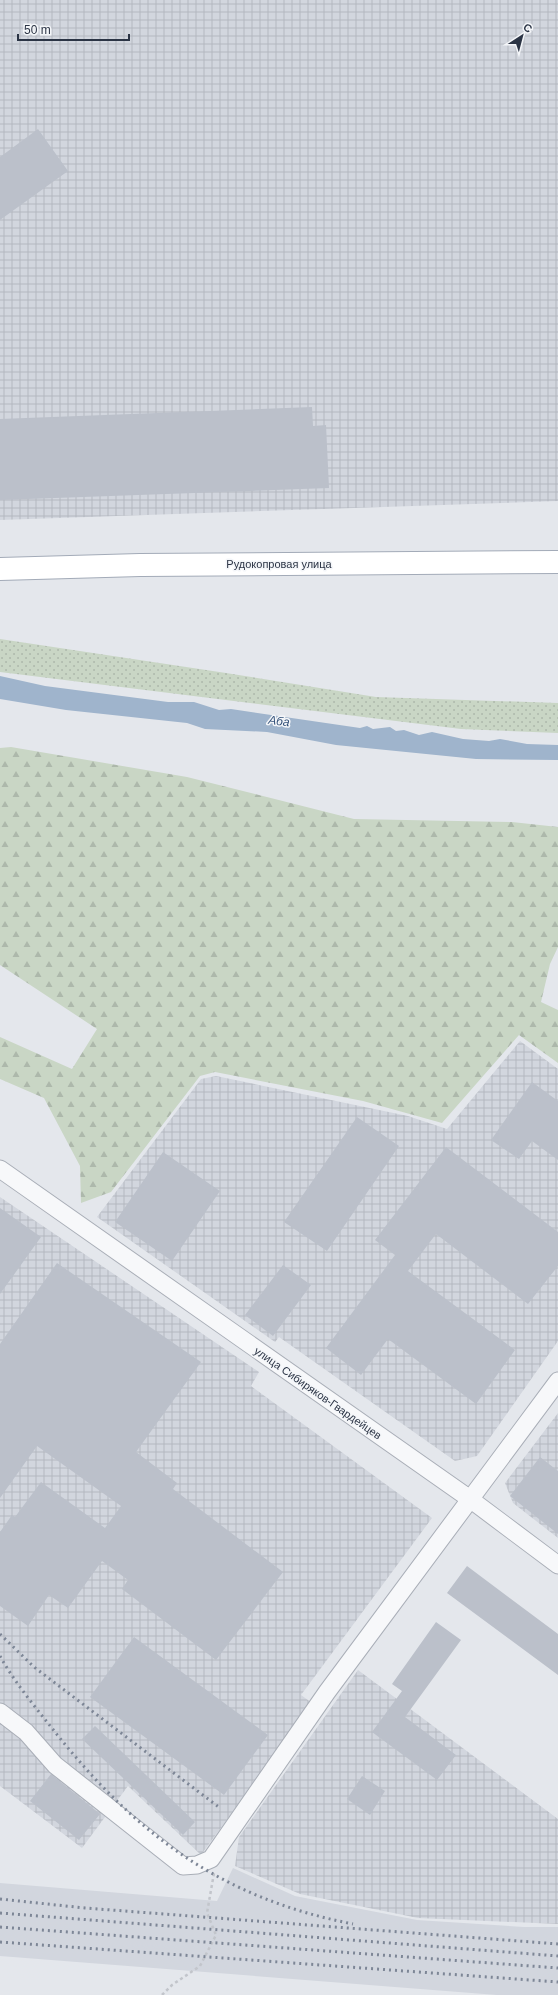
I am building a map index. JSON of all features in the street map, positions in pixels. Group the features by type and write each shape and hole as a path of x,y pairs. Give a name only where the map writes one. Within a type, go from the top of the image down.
{"main road":[{"name":"Рудокопровая улица","path":"0,569 140,565 558,562"}],"street":[{"name":"улица Сибиряков-Гвардейцев","path":"0,1169 470,1499 558,1565"},
{"path":"0,1712 26,1732 54,1765 183,1866 197,1866 211,1859 327,1692 558,1381"}],"path":[{"path":"162,1995 172,1985 200,1966 216,1935 207,1913 214,1876 211,1859"}],"shaded area":[{"path":"0,0 558,0 558,501 0,520"},
{"path":"520,1041 558,1069 558,1341 477,1456 455,1461 279,1337 275,1342 97,1217 201,1079 216,1076 408,1116 447,1129"},
{"path":"0,1197 259,1372 251,1386 432,1518 301,1695 312,1703 201,1855 128,1786 82,1848 0,1786"},
{"path":"558,1413 558,1538 513,1503 505,1483"},
{"path":"358,1670 558,1819 558,1924 418,1918 300,1894 235,1866 239,1837"},
{"path":"233,1868 295,1896 417,1920 524,1927 558,1927 558,1995 497,1995 0,1956 0,1883 217,1901"}],"green space":[{"path":"0,639 376,697 558,703 558,733 461,729 0,672"},
{"path":"11,747 187,777 354,819 512,822 558,827 558,947 550,964 541,1002 558,1010 558,1063 519,1035 442,1123 363,1101 215,1072 200,1076 111,1192 81,1203 80,1166 44,1098 0,1079 0,1037 72,1069 97,1029 0,965 0,748"}],"water":[{"name":"Аба","path":"0,676 45,686 168,702 194,702 219,710 231,709 360,728 367,726 373,729 390,727 396,731 404,730 419,735 432,732 463,739 489,741 500,739 527,744 558,745 558,760 476,759 336,745 267,732 205,729 187,723 66,710 0,699"}],"building":[{"path":"38,129 68,171 0,220 0,157"},
{"path":"312,407 313,426 326,425 329,488 0,500 0,419"},
{"path":"532,1082 558,1101 558,1160 532,1141 519,1159 491,1140"},
{"path":"357,1117 399,1146 327,1251 284,1222"},
{"path":"446,1147 558,1232 558,1266 528,1304 436,1234 408,1271 515,1350 476,1404 388,1339 361,1375 326,1348 395,1255 375,1240"},
{"path":"163,1152 220,1191 172,1261 115,1222"},
{"path":"0,1208 41,1237 0,1294"},
{"path":"57,1263 201,1362 136,1452 177,1483 173,1489 283,1572 216,1660 122,1589 128,1580 102,1561 68,1608 49,1595 28,1626 0,1606 0,1532 12,1515 15,1517 41,1482 105,1528 121,1506 37,1446 0,1498 0,1344"},
{"path":"283,1265 311,1285 273,1336 245,1315"},
{"path":"540,1457 558,1471 558,1534 510,1496"},
{"path":"467,1566 558,1634 558,1675 447,1593"},
{"path":"436,1622 461,1640 405,1717 456,1755 437,1780 372,1732 402,1691 392,1684"},
{"path":"134,1637 268,1735 224,1795 90,1697"},
{"path":"95,1726 195,1822 183,1835 82,1739"},
{"path":"51,1774 100,1814 79,1840 30,1801"},
{"path":"362,1776 385,1791 370,1815 347,1799"}],"railway":[{"path":"0,1634 34,1667 220,1808"},
{"path":"0,1656 26,1695 86,1769 118,1802 151,1831 185,1857 222,1879 262,1898 306,1913 353,1924"},
{"path":"0,1899 85,1908 558,1944"},
{"path":"0,1913 558,1956"},
{"path":"0,1927 558,1968"},
{"path":"0,1942 558,1982"}]}
